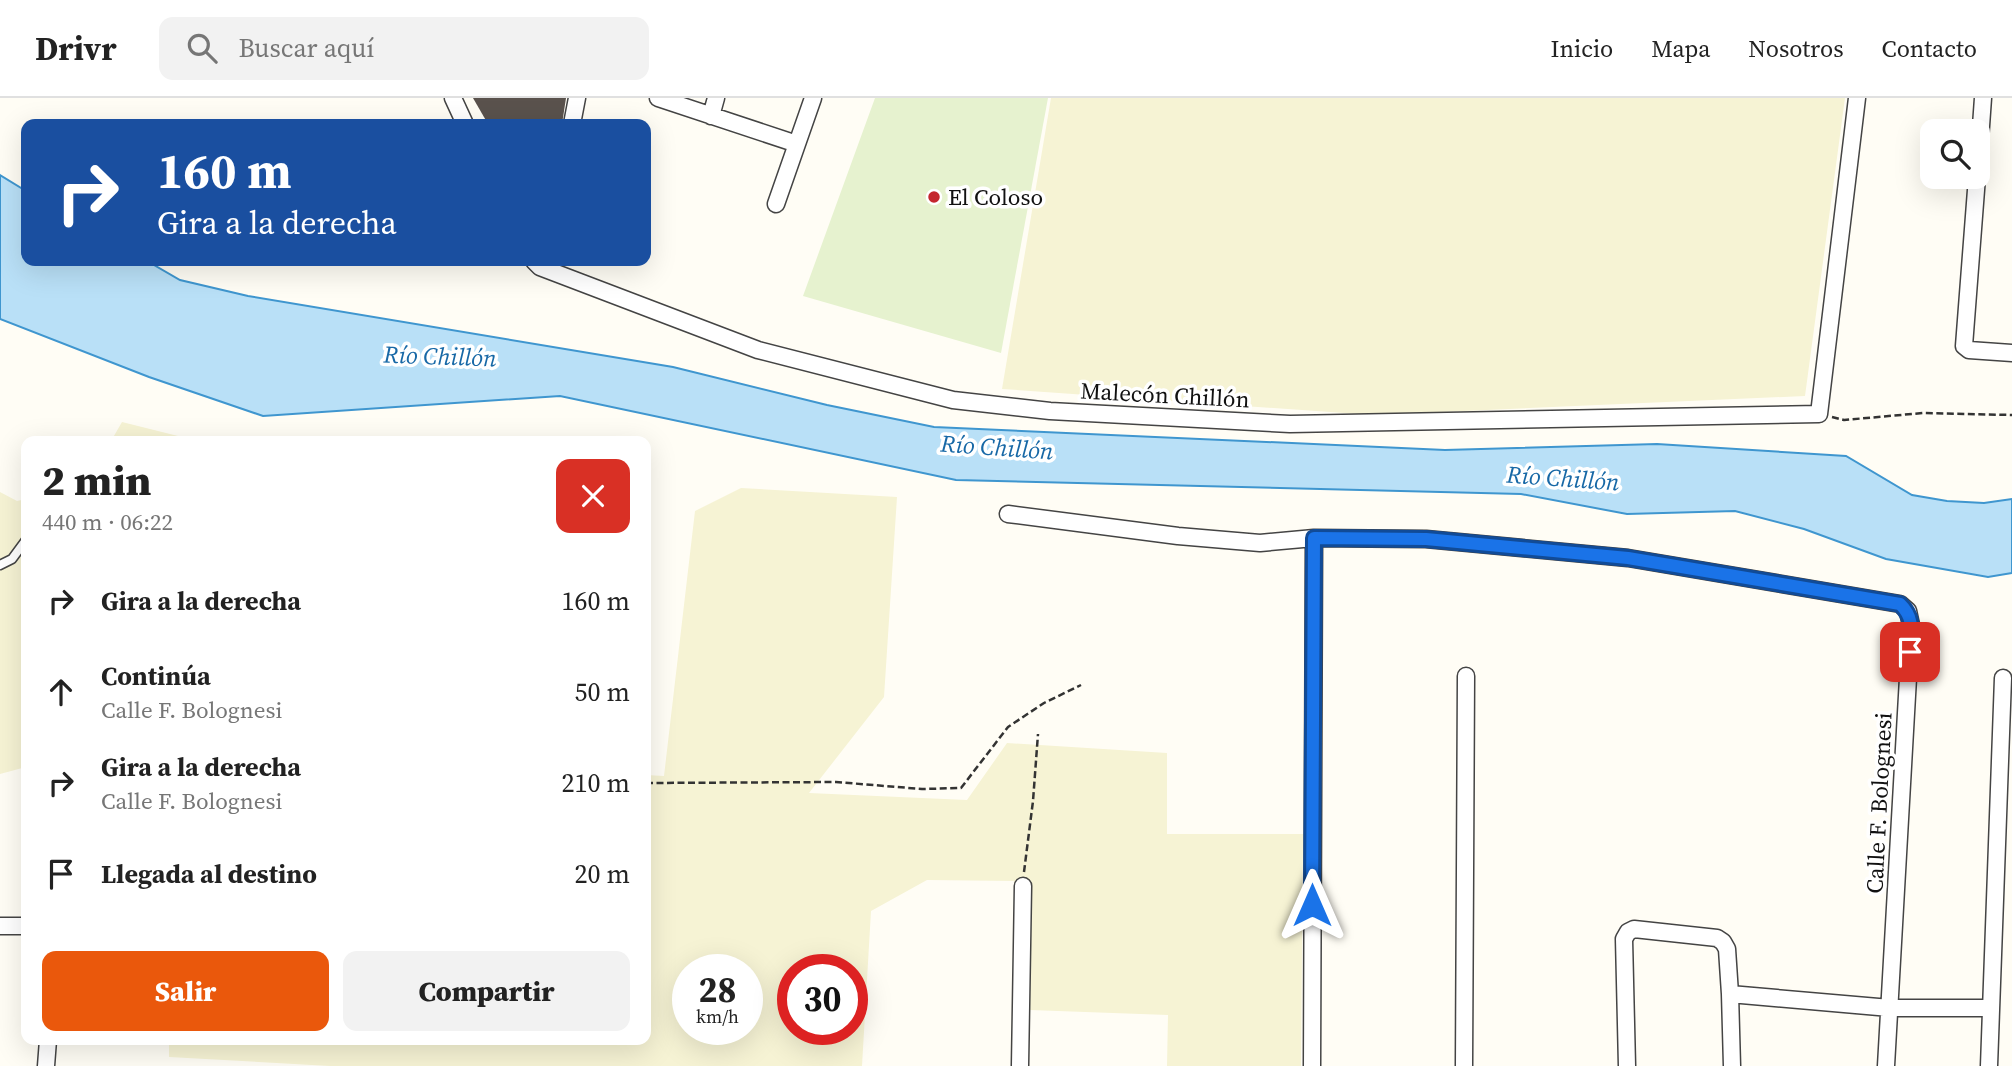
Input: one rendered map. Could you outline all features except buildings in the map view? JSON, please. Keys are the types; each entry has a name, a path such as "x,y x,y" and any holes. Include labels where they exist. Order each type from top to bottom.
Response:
{"street":[{"path":"453,98 463,119"},
{"path":"573,119 577,98"},
{"path":"658,98 797,144"},
{"path":"711,116 716,98"},
{"path":"776,204 813,98"},
{"path":"1818,414 1857,98"},
{"path":"1982,119 1983,98"},
{"path":"1976,189 1964,346 1969,350 2012,353"},
{"name":"Malecón Chillón","path":"539,266 758,350 953,400 995,405 1050,411 1290,424 1818,414"},
{"path":"1008,513 1178,536 1260,543 1314,538 1312,1066"},
{"name":"Calle F. Bolognesi","path":"1314,538 1426,539 1628,558 1900,604 1908,611 1911,625 1886,1066"},
{"path":"1464,1066 1466,676"},
{"path":"1989,1066 2003,678"},
{"path":"1020,1066 1023,886"},
{"path":"0,926 21,926"},
{"path":"1627,1066 1624,939 1628,932 1634,929 1717,938 1723,942 1727,949 1732,1066"},
{"path":"1730,994 1890,1008 1990,1008"},
{"path":"46,1066 48,1045"}],"lane":[{"path":"0,565 12,559 21,547"}],"path":[{"path":"1818,414 1844,420 1923,413 2012,415"},
{"path":"651,783 836,782 922,789 961,789 1008,727 1044,703 1081,685"},
{"path":"1023,886 1038,734"}],"shaded area":[{"path":"1051,98 1845,98 1805,396 1373,415 1002,389"},
{"path":"122,422 178,436 114,436"},
{"path":"741,488 897,497 884,697 809,793 967,800 1007,743 1167,753 1167,834 1303,834 1301,1066 1167,1066 1168,1015 1030,1010 1014,881 927,880 871,911 868,963 868,954 777,954 777,1045 863,1045 862,1066 330,1066 169,1057 169,1045 651,1045 651,775 664,776 695,511"},
{"path":"0,492 17,501 21,500 21,768 0,774"}],"green space":[{"name":"El Coloso","path":"875,98 1048,98 1001,353 803,296"}],"water":[{"name":"Río Chillón","path":"0,175 21,188 21,266 156,266 180,280 248,296 673,367 827,405 934,427 1445,450 1657,444 1846,456 1912,495 1984,503 2012,499 2012,573 1988,577 1886,559 1804,529 1735,511 1627,514 1521,494 956,480 560,396 263,416 149,377 0,319"}],"place":[{"name":"El Coloso","path":"934,197"}],"route":[{"path":"1312,905 1314,538 1426,539 1628,558 1900,604 1908,611 1911,625 1910,652"}]}
